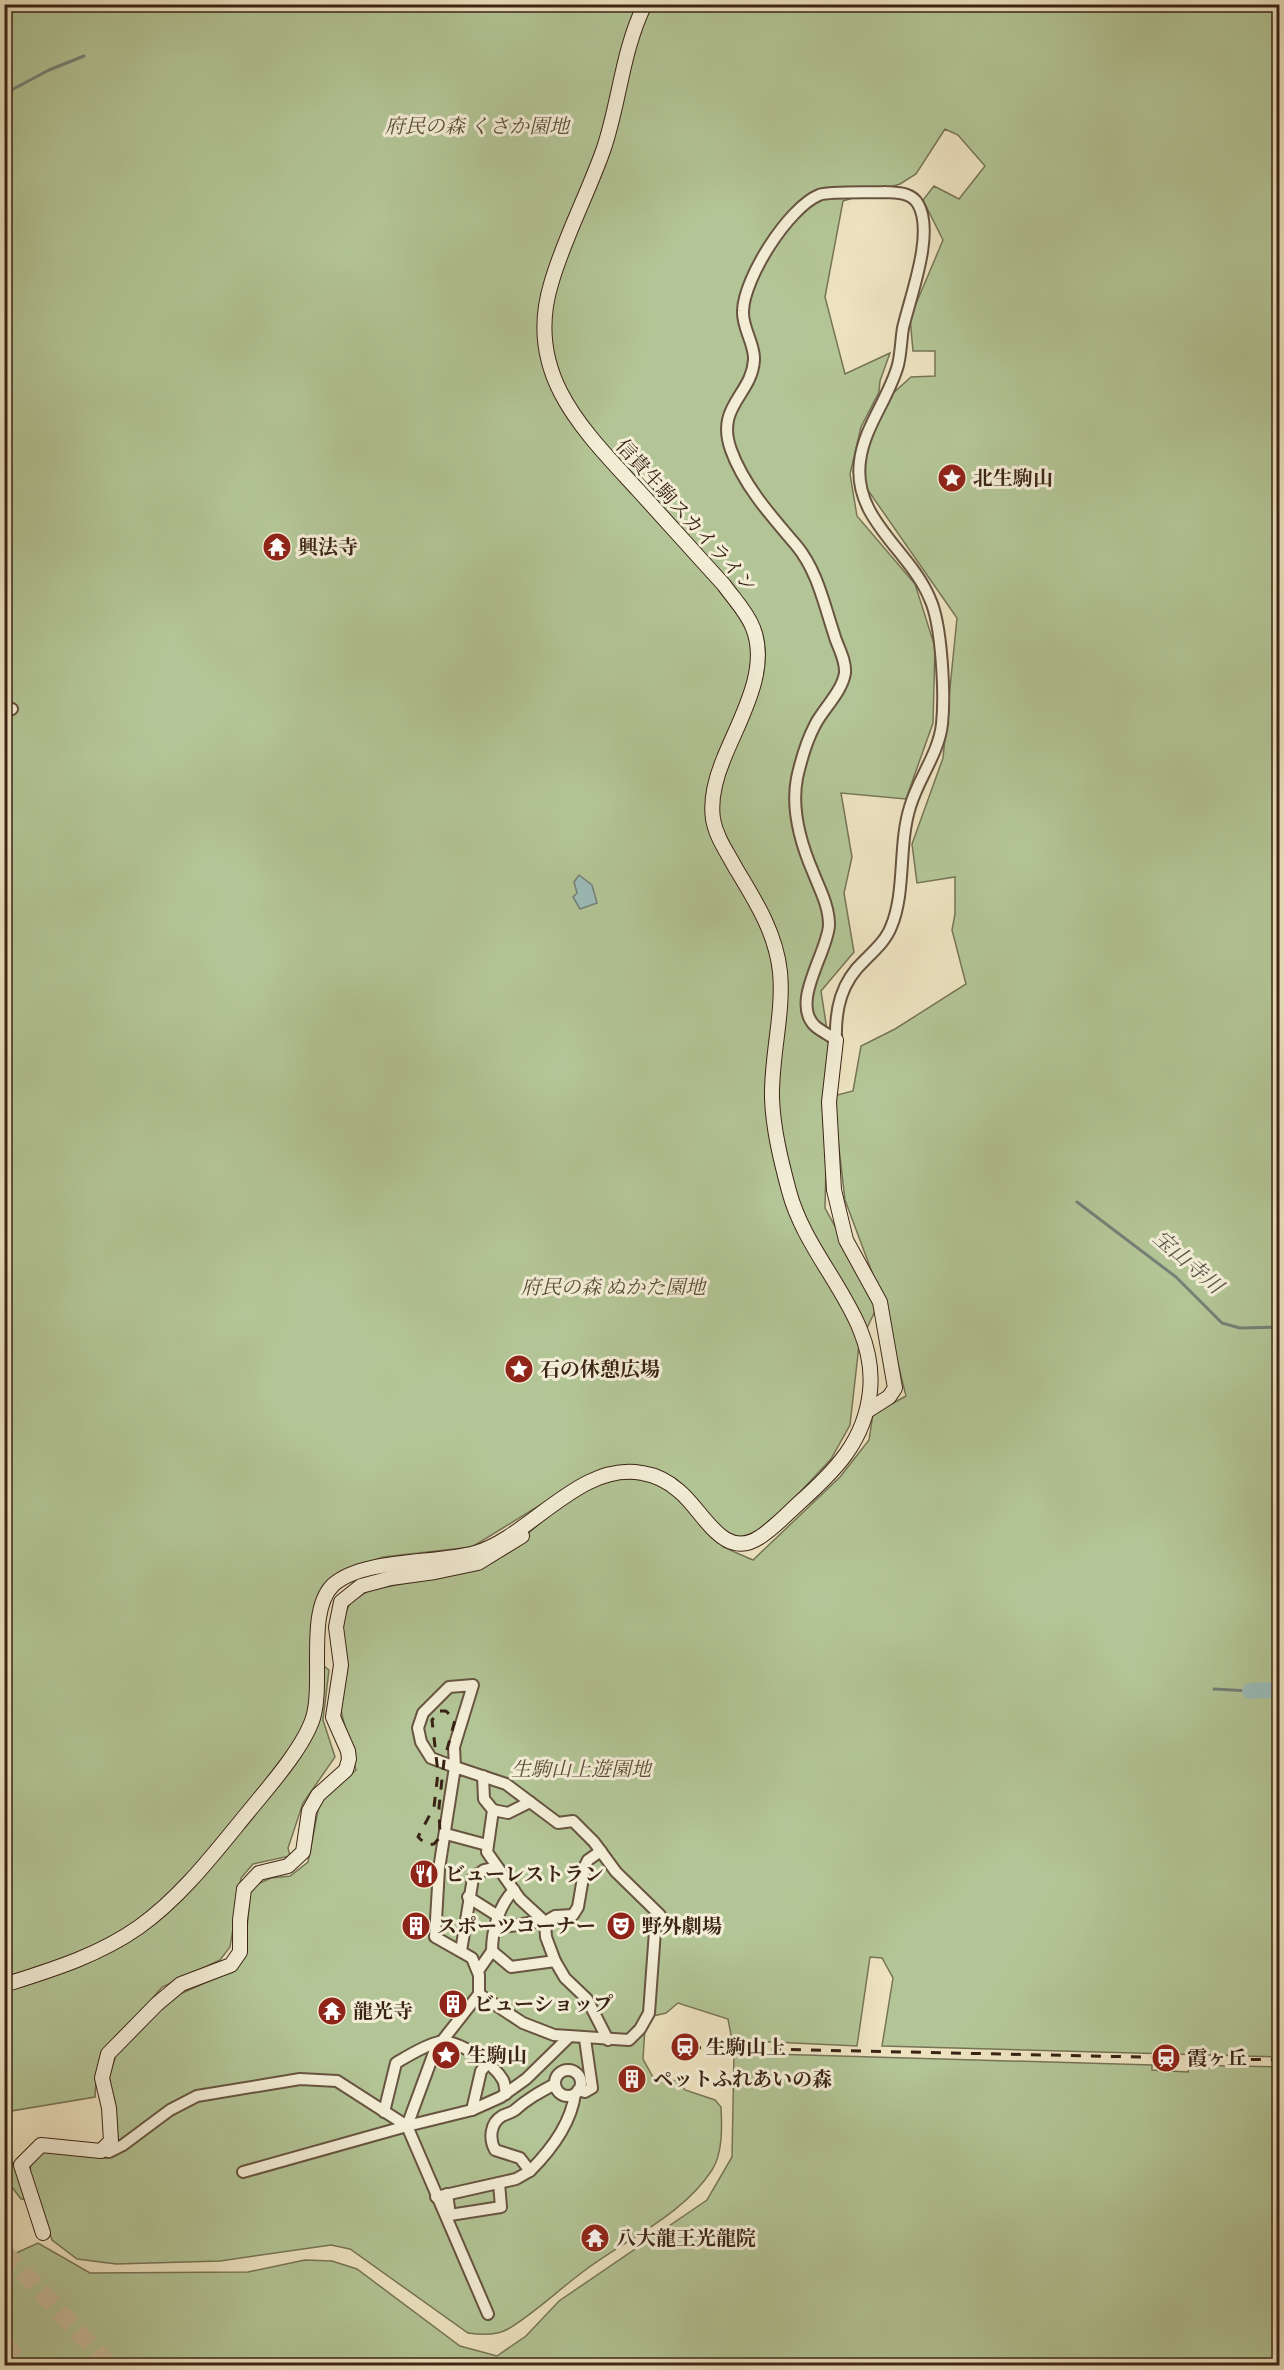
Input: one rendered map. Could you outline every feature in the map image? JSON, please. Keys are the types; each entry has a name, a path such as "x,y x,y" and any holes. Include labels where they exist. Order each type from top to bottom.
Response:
{"street":[{"name":"信貴生駒スカイライン","path":"4,1985 76,1961 142,1925 198,1873 255,1803 299,1743 313,1718 323,1598 336,1582 364,1571 480,1551 589,1482 617,1473 638,1472 676,1487 727,1541 741,1545 749,1544 773,1527 840,1464 854,1445 867,1411 871,1387 870,1357 861,1326 800,1225 775,1127 772,1097 780,974 774,943 764,915 721,842 713,819 713,794 717,774 753,682 758,662 754,630 745,612 724,585 580,427 559,392 548,358 545,328 551,284 604,147 625,53 645,4"},
{"path":"836,1040 813,1024 806,1002 829,927 827,906 800,838 795,789 811,733 845,674 843,660 816,580 797,546 755,495 730,448 725,432 731,408 750,374 754,359 744,324 743,310 750,280 768,250 796,213 820,195 885,192 907,194 918,204 923,221 920,263 903,328 898,366 865,442 860,459 859,484 862,497 874,519 914,572 932,601 942,687 942,726 909,808 903,836 896,916 890,930 844,988 835,1015 836,1040 829,1094 829,1138 834,1190 846,1240 880,1302 894,1388 889,1397 867,1411"},
{"path":"100,2151 111,2141 109,2108 102,2078 108,2054 157,2004 181,1984 231,1965 240,1952 240,1920 244,1889 258,1873 288,1866 303,1852 309,1811 318,1795 346,1770 349,1759 348,1750 333,1717 340,1665 336,1627 341,1602 361,1586 391,1578 478,1563 531,1530 544,1520 549,1509"},
{"path":"407,2126 426,2068 440,2042 479,1994 477,1971 472,1958 435,1937 439,1869 455,1767 454,1747 473,1685 449,1687 423,1713 418,1728 421,1742 430,1758 455,1767 506,1784 558,1822 573,1821 601,1851 616,1872 660,1915 655,1931 649,2013 640,2029 629,2040 569,2037 523,2023 479,1994"},
{"path":"483,1776 484,1799 493,1810 508,1813 530,1802"},
{"path":"493,1810 487,1852 514,1890 544,1922 546,1937 555,1961 565,1978 587,1999 609,2040"},
{"path":"446,1834 487,1845"},
{"path":"468,1897 510,1928 536,1921 544,1922 555,1916 573,1915 578,1907 585,1866 588,1860 601,1851"},
{"path":"461,1951 467,1925 465,1916 468,1897 473,1878 484,1870 496,1867"},
{"path":"477,1971 492,1951 505,1899 514,1890"},
{"path":"492,1951 512,1967 555,1961"},
{"path":"243,2172 472,2110 506,2094 526,2079 569,2037"},
{"path":"436,2197 516,2179 530,2170 561,2133 573,2107 577,2092 579,2077 568,2070 557,2076 555,2084 560,2094 568,2096 577,2092 585,2092 592,2088 585,2039"},
{"path":"384,2112 396,2063 440,2042 461,2045 487,2064 504,2081 506,2094"},
{"path":"472,2110 481,2071 487,2064"},
{"path":"42,2233 21,2165 40,2145 109,2152 123,2145 170,2110 197,2096 224,2089 318,2078 337,2081 407,2126 488,2314"},
{"path":"530,2170 519,2158 495,2150 491,2143 492,2127 500,2117 514,2111 524,2100 555,2084"},
{"path":"447,2194 450,2214 501,2207 499,2183"}],"green space":[{"path":"5,5 1279,5 1279,2057 882,2046 893,1978 882,1958 870,1957 857,2046 732,2040 728,2019 678,2003 666,2013 653,2016 645,2027 643,2059 654,2079 680,2081 685,2090 715,2100 721,2107 721,2139 716,2163 686,2201 584,2271 526,2317 499,2333 468,2333 350,2249 331,2245 220,2261 116,2264 77,2259 52,2240 30,2174 31,2160 43,2151 93,2157 117,2134 109,2076 118,2049 173,1997 232,1971 244,1959 251,1887 271,1878 290,1876 308,1862 320,1800 356,1770 339,1703 342,1621 351,1601 370,1590 464,1572 495,1561 569,1499 614,1478 649,1480 683,1498 723,1547 753,1560 840,1477 869,1440 873,1414 906,1396 882,1299 845,1200 833,1096 853,1091 861,1046 895,1029 966,984 952,930 955,914 955,877 917,883 912,844 943,758 957,618 865,486 866,448 890,396 911,377 935,376 935,351 913,351 910,318 943,240 923,200 934,186 959,199 985,166 958,135 945,129 916,174 900,184 843,201 825,297 845,374 890,353 880,381 879,392 861,427 850,474 857,516 915,584 935,647 933,723 906,799 841,793 852,857 844,893 854,952 821,991 829,1043 825,1208 865,1281 876,1309 859,1345 850,1425 831,1459 787,1506 747,1537 735,1538 722,1530 689,1491 676,1481 600,1472 587,1476 472,1547 383,1557 335,1575 322,1587 318,1596 311,1656 329,1670 323,1720 335,1757 303,1803 288,1848 290,1856 253,1864 241,1878 230,1947 220,1960 162,1987 108,2051 96,2082 95,2097 5,2112"},
{"path":"734,2053 1152,2065 1152,2070 1188,2072 1189,2065 1279,2067 1279,2365 5,2365 5,2258 38,2243 90,2273 248,2272 305,2260 332,2261 357,2269 460,2346 497,2356 526,2336 559,2301 707,2200 732,2157"},
{"path":"4,2142 28,2200 21,2199 5,2178"}],"water":[{"path":"579,875 592,885 597,903 580,909 573,897 577,893 574,882"}],"waterway":[{"path":"4,94 49,70 84,56"},
{"name":"宝山寺川","path":"1077,1202 1176,1277 1222,1323 1240,1328 1280,1327"},
{"name":"宝山寺川","path":"1214,1689 1250,1691"},
{"name":"宝山寺川","path":"1273,1690 1280,1691"},
{"name":"宝山寺川","path":"1250,1691 1273,1690"}],"tunnel":[{"path":"4,2252 110,2366"},
{"path":"4,2344 24,2366"}],"railway":[{"path":"440,1711 446,1711 455,1720 444,1761 439,1807 440,1837 434,1844 427,1845 418,1837 434,1807 438,1773 432,1720 440,1711"},
{"path":"671,2047 1280,2060"}],"place":[{"name":"北生駒山","path":"952,478"},
{"name":"興法寺","path":"277,547"},
{"name":"石の休憩広場","path":"519,1369"},
{"name":"ビューレストラン","path":"424,1874"},
{"name":"スポーツコーナー","path":"416,1926"},
{"name":"野外劇場","path":"621,1926"},
{"name":"ビューショップ","path":"453,2004"},
{"name":"龍光寺","path":"332,2011"},
{"name":"生駒山上","path":"685,2047"},
{"name":"生駒山","path":"446,2055"},
{"name":"霞ヶ丘","path":"1166,2058"},
{"name":"ペットふれあいの森","path":"632,2079"},
{"name":"八大龍王光龍院","path":"595,2238"}],"park label":[{"name":"府民の森 くさか園地","path":"477,126"},
{"name":"府民の森 ぬかた園地","path":"613,1287"},
{"name":"生駒山上遊園地","path":"581,1769"}]}
